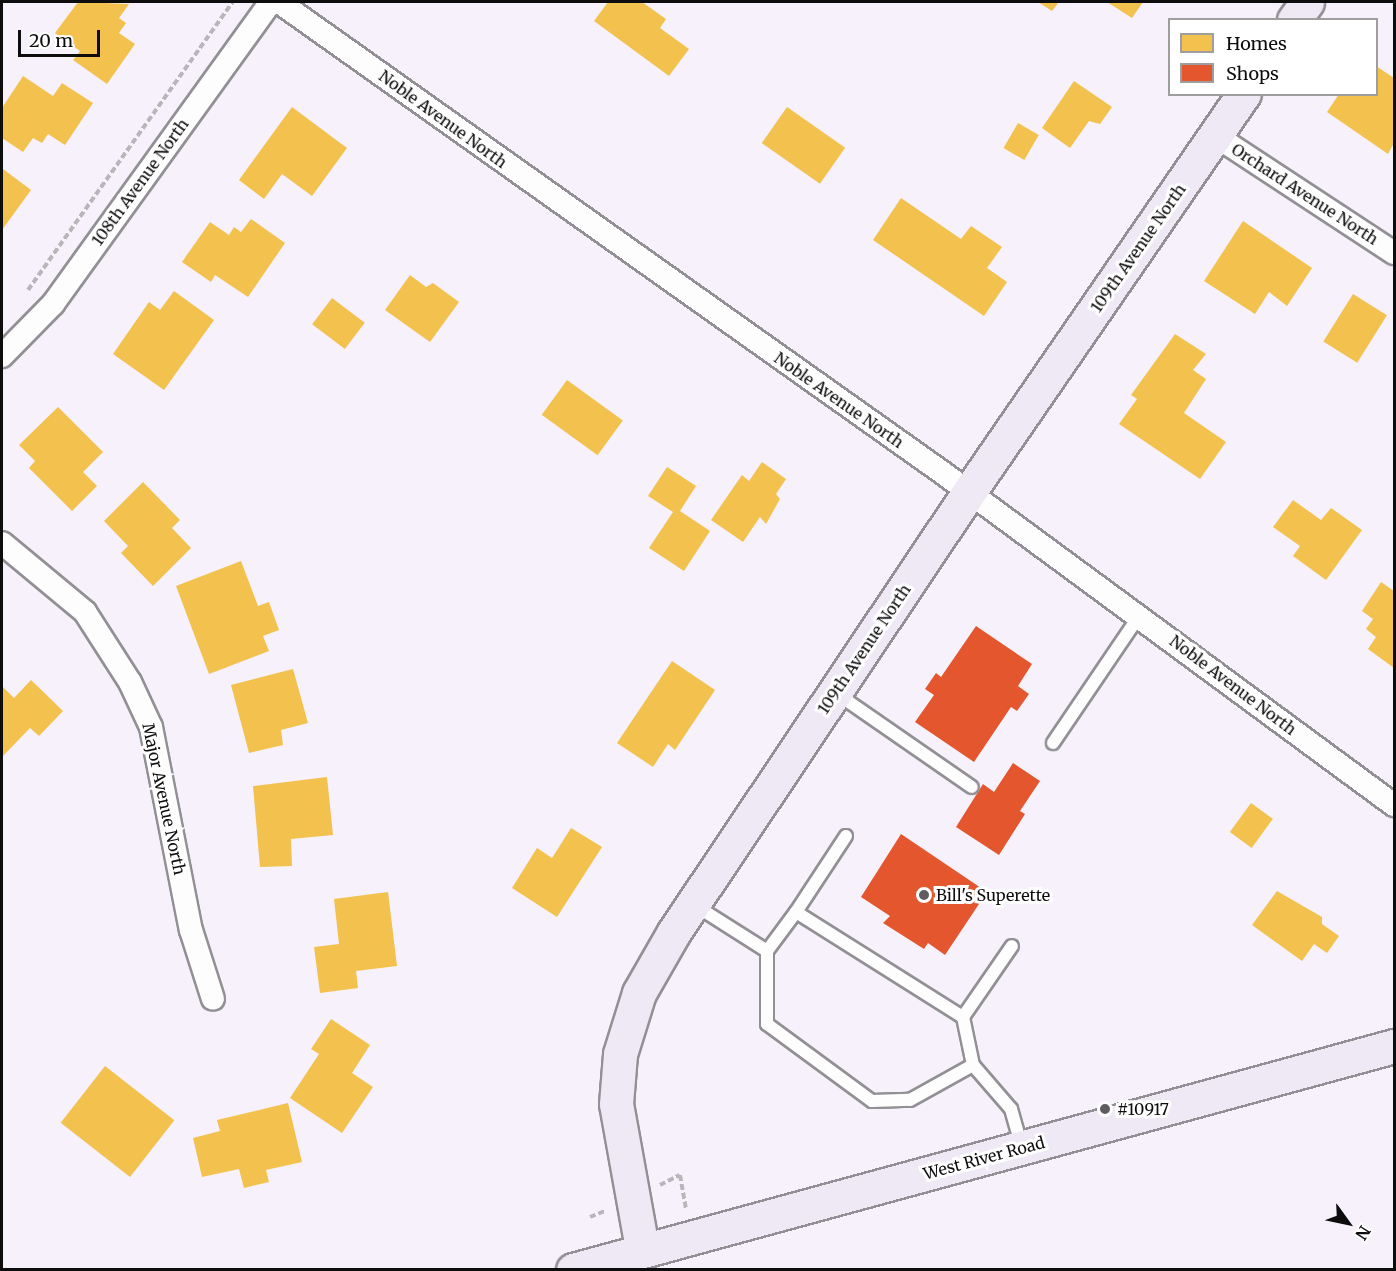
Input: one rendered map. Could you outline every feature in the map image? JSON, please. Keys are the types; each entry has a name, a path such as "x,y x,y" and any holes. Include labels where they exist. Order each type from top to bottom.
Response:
{"street":[{"name":"108th Avenue North","path":"2,356 53,304 270,2"},
{"name":"Noble Avenue North","path":"279,2 969,492 1395,805"},
{"path":"1295,18 1307,2"},
{"name":"109th Avenue North","path":"642,1248 616,1104 620,1054 639,993 693,903 969,492 1243,96"},
{"name":"Orchard Avenue North","path":"1216,136 1395,253"},
{"name":"Major Avenue North","path":"2,543 85,612 130,682 151,727 191,930 213,999"},
{"name":"West River Road","path":"573,1269 642,1248 1022,1149 1395,1046"}],"lane":[{"path":"1053,743 1139,616"},
{"path":"835,692 972,787"},
{"path":"846,836 796,912 767,951 767,1024 872,1101 910,1100 973,1065"},
{"path":"693,903 767,951"},
{"path":"796,912 963,1017 973,1065 1011,1109 1022,1149"},
{"path":"963,1017 1012,946"}],"path":[{"path":"26,292 233,2"}],"building: Homes":[{"path":"78,2 129,4 119,18 126,23 119,33 135,44 107,84 73,60 80,51 55,33"},
{"path":"608,2 642,2 666,19 660,28 689,49 669,76 594,21"},
{"path":"1038,2 1059,2 1052,11"},
{"path":"1107,2 1143,2 1132,18"},
{"path":"1378,67 1394,78 1394,143 1388,154 1327,112 1338,96 1378,96"},
{"path":"23,76 53,96 62,83 93,103 65,145 48,134 42,143 33,138 23,152 2,138 2,108"},
{"path":"1074,81 1112,107 1100,124 1089,121 1070,148 1042,128"},
{"path":"292,107 347,148 312,196 282,174 264,199 239,180"},
{"path":"787,107 845,148 820,184 762,143"},
{"path":"1018,123 1039,135 1024,160 1004,148"},
{"path":"3,169 31,190 2,230 2,172"},
{"path":"901,198 961,239 971,226 1002,247 987,268 1007,282 984,316 873,240"},
{"path":"251,219 285,243 248,297 215,275 211,282 182,262 210,222 229,235 234,227 241,232"},
{"path":"1243,221 1312,268 1287,306 1269,292 1255,314 1204,281"},
{"path":"410,275 426,287 433,283 459,302 430,342 385,310"},
{"path":"174,291 214,320 164,390 113,354 149,302 160,310"},
{"path":"1353,294 1387,315 1357,363 1323,341"},
{"path":"332,298 365,323 345,349 312,324"},
{"path":"1175,334 1206,354 1193,370 1206,379 1184,413 1226,442 1200,479 1119,424 1137,399 1131,395"},
{"path":"567,380 623,421 598,455 542,415"},
{"path":"58,407 103,452 83,472 97,486 72,511 29,468 35,461 19,445"},
{"path":"762,462 786,479 776,494 780,499 766,524 760,517 743,542 711,520 742,475 749,481"},
{"path":"667,467 696,486 680,511 710,531 684,571 649,548 673,512 648,496"},
{"path":"143,482 180,520 172,528 191,548 153,586 121,553 128,546 104,521"},
{"path":"1293,500 1321,520 1331,508 1362,530 1326,580 1293,556 1300,546 1273,527"},
{"path":"241,561 258,606 269,602 279,630 263,636 269,651 209,674 176,586"},
{"path":"1381,582 1394,591 1394,668 1368,649 1376,637 1366,629 1373,619 1362,611"},
{"path":"672,661 715,690 675,750 668,744 653,767 617,743"},
{"path":"293,669 308,723 281,730 283,745 249,753 231,685"},
{"path":"31,680 63,711 39,736 30,728 2,757 2,686 14,698"},
{"path":"327,777 333,835 291,839 292,866 260,867 253,786"},
{"path":"1251,803 1273,819 1252,848 1230,832"},
{"path":"571,828 602,847 557,917 512,888 537,848 552,858"},
{"path":"1277,891 1322,917 1322,924 1339,936 1327,953 1314,944 1302,961 1252,925"},
{"path":"388,892 397,966 356,971 358,988 320,993 314,947 339,944 334,899"},
{"path":"331,1019 370,1045 352,1073 373,1087 342,1133 290,1098 319,1054 311,1049"},
{"path":"105,1066 174,1120 130,1177 61,1123"},
{"path":"288,1103 302,1162 266,1170 269,1182 244,1188 239,1169 202,1177 193,1138 220,1131 217,1120"}],"building: Shops":[{"path":"976,626 1032,664 1018,686 1029,694 1017,711 1011,707 974,762 915,722 934,695 925,689 936,673 941,677"},
{"path":"1013,763 1040,781 1020,811 1025,814 999,855 956,827 983,784 994,792"},
{"name":"Bill's Superette","path":"901,834 987,892 945,955 928,943 924,949 883,923 890,916 861,897"}],"place":[{"name":"Bill's Superette","path":"924,895"},
{"name":"#10917","path":"1105,1109"}]}
